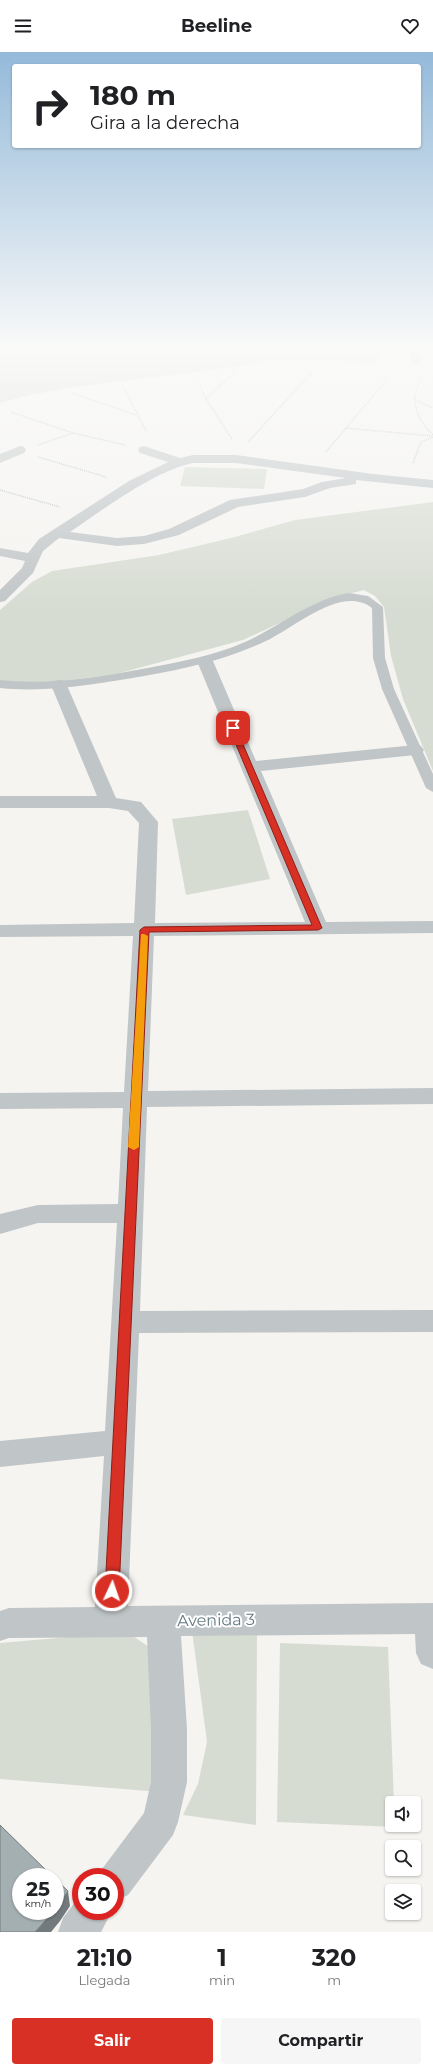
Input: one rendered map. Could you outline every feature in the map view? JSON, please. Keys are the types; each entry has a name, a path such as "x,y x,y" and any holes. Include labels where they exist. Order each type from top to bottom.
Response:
{"street":[{"path":"236,459 247,444"},
{"path":"0,459 20,450"},
{"path":"144,450 179,462"},
{"path":"0,598 28,570 32,558 44,542 134,484 179,462 193,459 236,459 373,478 406,480 433,484"},
{"path":"57,534 117,542 144,540 174,532 215,511 235,503 305,493 328,484 373,478"},
{"path":"0,552 32,558"},
{"path":"205,661 318,928"},
{"path":"59,685 109,802"},
{"path":"250,767 415,750"},
{"path":"0,802 109,802 134,806 149,822 111,1621"},
{"path":"0,931 433,927"},
{"path":"0,1101 433,1096"},
{"path":"0,1224 38,1214 130,1213"},
{"path":"125,1322 433,1321"},
{"path":"0,1454 119,1442"},
{"path":"431,1618 433,1653"},
{"name":"Avenida 3","path":"0,1626 9,1623 111,1621 431,1618"},
{"path":"124,1870 160,1822 169,1782 169,1730 163,1621"},
{"path":"77,1932 86,1920"}],"lane":[{"path":"0,684 20,687 59,685 104,680 205,661 262,639 339,598 356,596 369,600 377,607 379,658 388,689 433,788"}],"path":[{"path":"20,450 68,435"},
{"path":"80,435 144,450 155,446 148,435"},
{"path":"229,435 234,442 247,444 255,435"},
{"path":"312,470 340,435"},
{"path":"411,435 433,436"},
{"path":"406,480 421,442 433,436"},
{"path":"20,450 78,470 134,484"},
{"path":"0,490 88,514"}],"shaded area":[{"path":"185,467 267,469 264,489 180,486"},
{"path":"433,502 433,771 403,699 391,656 384,607 375,596 364,590 336,597 243,640 116,674 55,682 0,682 0,610 32,582 52,571 159,555 235,537 295,520"},
{"path":"248,810 270,879 186,895 172,819"},
{"path":"192,1631 257,1631 256,1825 183,1815 198,1784 207,1742"},
{"path":"127,1632 149,1647 160,1792 0,1779 0,1643"},
{"path":"280,1643 388,1647 394,1796 385,1796 385,1827 277,1822"}],"building":[{"path":"0,1825 44,1868 12,1868 12,1920 46,1920 35,1932 0,1932"},
{"path":"64,1887 68,1891 64,1897"}],"slow traffic":[{"path":"134,1147 144,936"}],"route":[{"path":"112,1591 144,930 318,928 233,728"}]}
